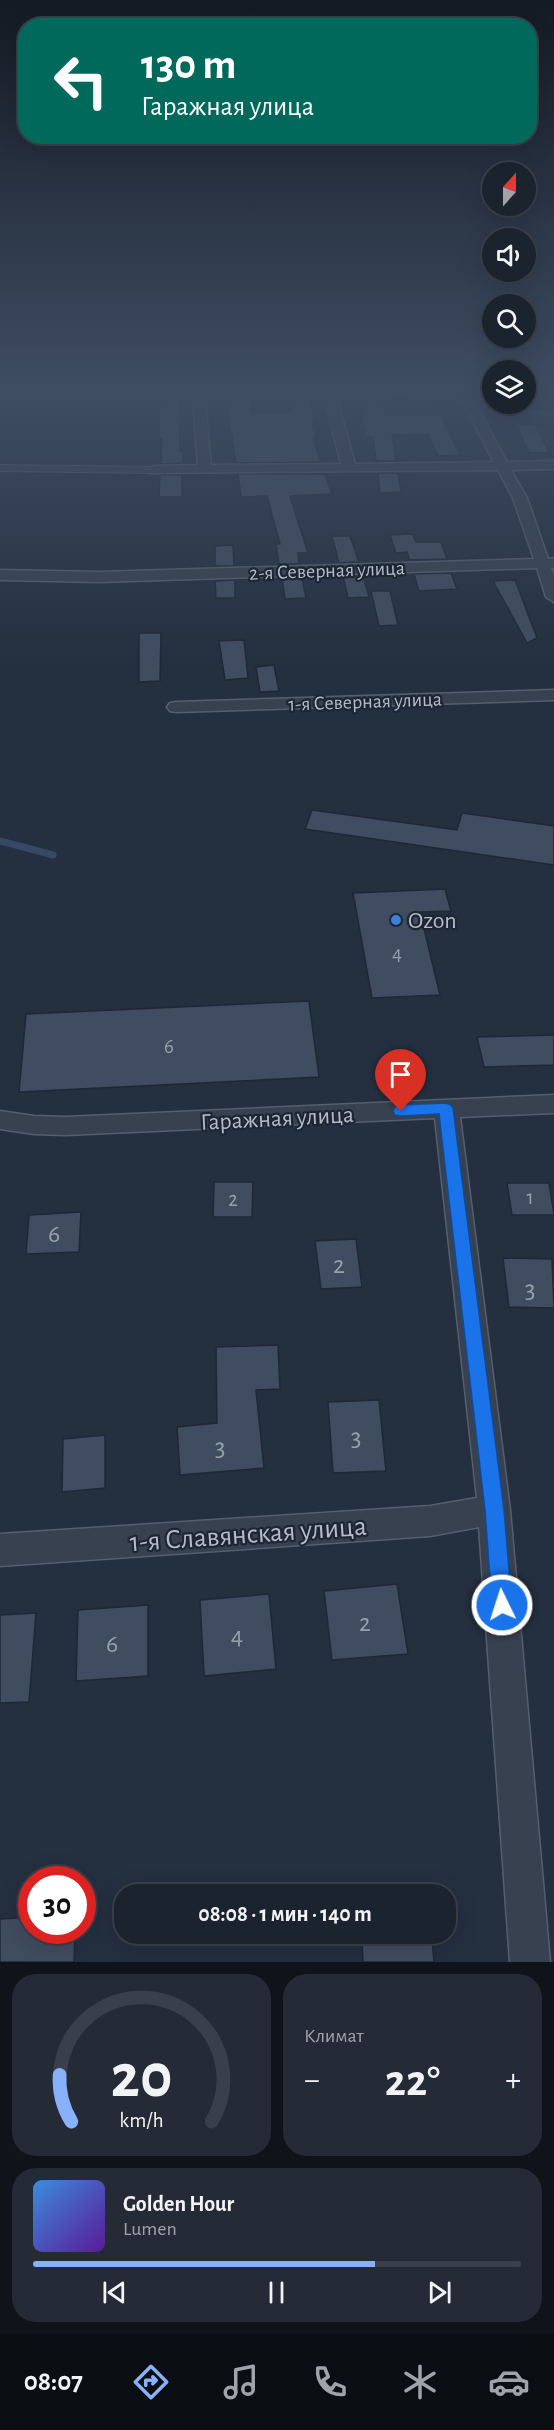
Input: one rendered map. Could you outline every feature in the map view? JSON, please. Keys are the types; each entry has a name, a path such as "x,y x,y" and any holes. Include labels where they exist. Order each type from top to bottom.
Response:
{"street":[{"path":"511,480 548,563 554,597"},
{"name":"2-я Северная улица","path":"0,575 100,577 548,563"},
{"name":"1-я Северная улица","path":"176,707 554,695"},
{"name":"Гаражная улица","path":"0,1120 34,1125 66,1126 554,1104"},
{"path":"446,1108 494,1510 530,1962"},
{"name":"1-я Славянская улица","path":"0,1550 430,1521 494,1510"}],"building":[{"path":"160,480 182,480 182,497 159,497"},
{"path":"239,480 327,480 332,494 290,496 308,553 298,553 299,564 279,564 276,544 280,544 267,496 241,497"},
{"path":"379,480 399,480 401,492 380,493"},
{"path":"413,534 416,542 441,542 447,559 410,560 407,552 396,553 390,535"},
{"path":"332,536 350,536 359,562 339,563"},
{"path":"233,545 234,566 215,566 215,546"},
{"path":"451,573 457,589 419,591 414,574"},
{"path":"343,576 363,576 369,597 348,598"},
{"path":"282,578 302,578 306,598 285,599"},
{"path":"235,580 235,598 216,598 215,581"},
{"path":"515,580 537,638 527,643 493,581"},
{"path":"371,591 390,591 398,625 379,626"},
{"path":"139,633 161,633 160,681 139,682"},
{"path":"244,640 248,678 225,680 219,641"},
{"path":"274,665 279,691 260,692 256,667"},
{"path":"312,810 457,830 462,813 554,826 554,865 305,829"},
{"path":"445,889 451,911 420,912 440,995 372,998 353,893"},
{"path":"309,1001 319,1077 19,1092 26,1014"},
{"path":"554,1035 554,1065 484,1067 477,1037"},
{"path":"214,1182 253,1182 252,1217 213,1217"},
{"path":"507,1183 549,1183 554,1215 512,1215"},
{"path":"81,1212 79,1252 26,1254 29,1215"},
{"path":"356,1239 362,1287 321,1289 315,1241"},
{"path":"503,1258 552,1259 554,1308 509,1307"},
{"path":"278,1345 280,1389 256,1390 264,1468 180,1475 177,1427 217,1423 216,1347"},
{"path":"379,1400 386,1471 333,1473 328,1402"},
{"path":"105,1435 105,1488 62,1492 63,1439"},
{"path":"397,1584 408,1654 332,1660 324,1591"},
{"path":"269,1594 276,1669 204,1676 200,1600"},
{"path":"148,1605 148,1676 76,1681 78,1610"},
{"path":"36,1613 29,1702 0,1703 0,1615"},
{"path":"18,1918 18,1944 75,1944 74,1962 0,1962 0,1919"},
{"path":"362,1944 432,1944 434,1962 363,1962"}],"waterway":[{"path":"0,841 53,855"}],"place":[{"name":"Ozon","path":"396,920"}],"route":[{"path":"401,1111 446,1108 494,1510 502,1605"}]}
